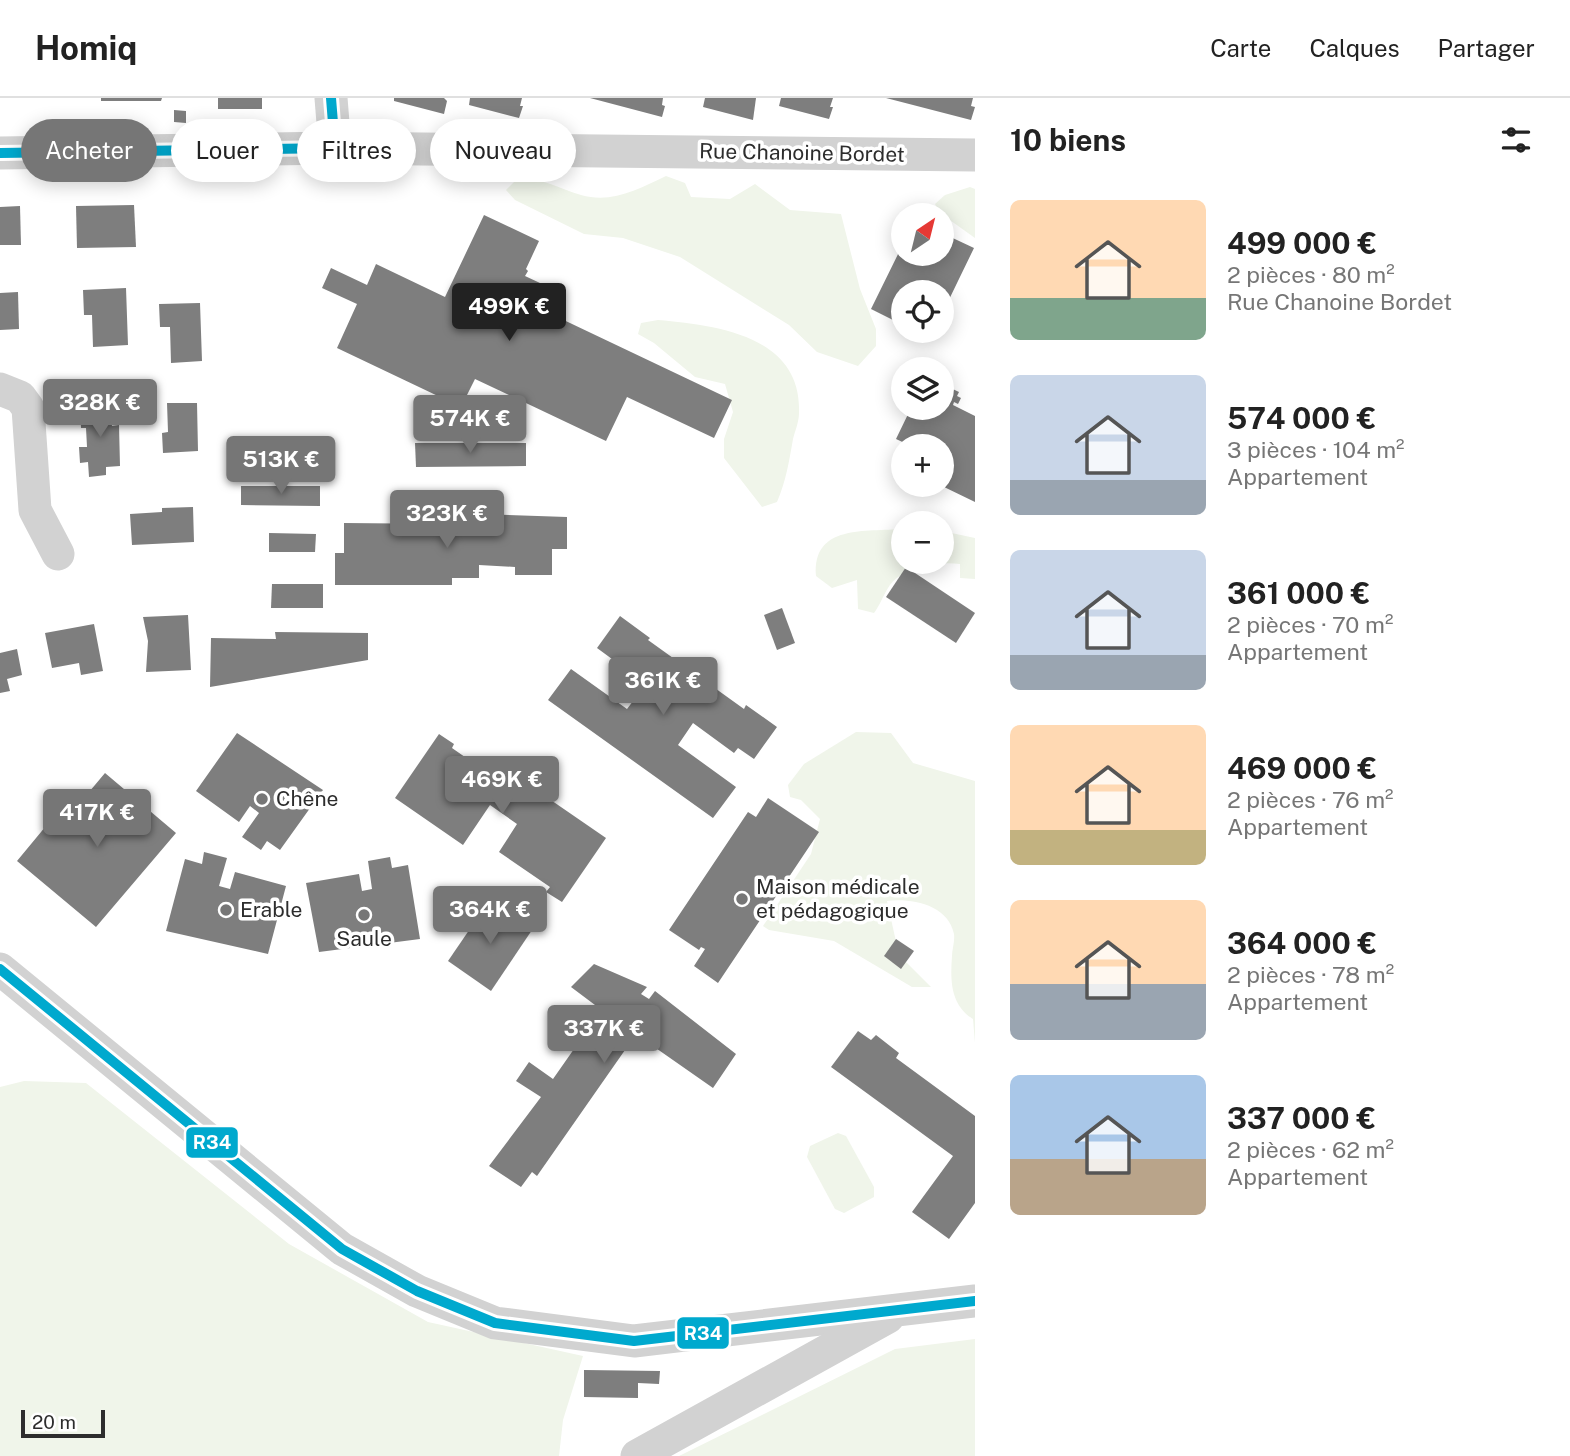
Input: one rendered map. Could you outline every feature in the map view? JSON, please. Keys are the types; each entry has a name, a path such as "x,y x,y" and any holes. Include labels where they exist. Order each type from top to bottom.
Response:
{"street":[{"path":"331,98 333,119"},
{"name":"Rue Chanoine Bordet","path":"0,153 297,149"},
{"name":"Rue Chanoine Bordet","path":"416,149 975,155"},
{"path":"0,389 20,397 28,408 35,509 58,554"},
{"path":"0,969 342,1249 379,1272 495,1323 634,1341 975,1301"},
{"path":"637,1456 902,1309"}],"shaded area":[{"path":"666,176 685,183 691,197 730,199 755,184 790,210 841,214 860,289 876,329 876,346 858,366 817,352 789,325 680,257 623,238 584,234 515,200 506,190 514,182 545,182 581,195 603,198 625,194"},
{"path":"970,187 975,189 975,238 954,223 954,203 936,203 945,195"},
{"path":"658,320 729,331 771,351 787,367 796,387 799,416 777,502 762,507 724,458 724,439 733,412 725,384 695,377 654,343 638,334 641,323"},
{"path":"891,530 891,574 904,574 888,588 874,613 858,609 857,580 832,588 816,576 817,559 823,547 832,539 858,531"},
{"path":"954,534 975,538 975,579 960,578 960,564 954,564"},
{"path":"856,732 891,733 913,763 975,781 975,1043 973,1019 960,1007 954,992 951,975 954,934 945,916 937,910 918,902 887,901 899,955 931,987 912,987 834,941 769,930 763,926 811,854 820,819 801,800 790,797 788,785 804,764"},
{"path":"24,1081 86,1083 289,1244 428,1322 583,1356 563,1420 559,1456 0,1456 0,1087"},
{"path":"838,1133 846,1136 874,1187 874,1197 844,1213 835,1209 807,1157 810,1146"},
{"path":"975,1339 975,1456 679,1456 895,1349"}],"building":[{"path":"101,98 162,98 161,101 101,101"},
{"path":"218,98 262,98 262,109 218,109"},
{"path":"394,98 444,98 447,101 444,114 394,101"},
{"path":"470,98 522,98 520,106 523,106 519,118 469,105"},
{"path":"590,98 663,98 662,105 665,106 662,117"},
{"path":"705,98 756,98 753,120 703,107"},
{"path":"781,98 833,98 830,107 833,107 829,119 779,106"},
{"path":"886,98 973,98 971,106 975,107 971,120"},
{"path":"174,110 186,111 186,119 174,119"},
{"path":"134,205 136,247 77,248 76,206"},
{"path":"20,206 21,245 0,245 0,207"},
{"path":"484,215 539,241 525,276 540,283 530,304 732,400 714,438 627,397 606,441 475,379 461,407 337,348 357,304 322,288 331,268 367,285 376,264 445,297"},
{"path":"954,239 974,248 954,289 954,280 891,280 891,319 871,309 892,266 954,266"},
{"path":"126,288 128,345 93,347 92,315 84,315 83,290"},
{"path":"18,292 19,329 0,330 0,293"},
{"path":"200,303 202,361 171,363 170,327 160,327 159,304"},
{"path":"954,390 959,392 957,396 961,398 958,404 954,402"},
{"path":"167,403 197,403 198,451 163,453 162,433 168,432"},
{"path":"110,404 112,426 119,425 120,466 106,467 106,475 89,477 88,462 80,463 79,447 87,447 86,428 81,428 80,405"},
{"path":"954,406 975,416 975,502 954,492 954,434 898,434 905,420 954,420"},
{"path":"415,443 526,443 526,466 416,467"},
{"path":"241,486 320,486 320,506 241,505"},
{"path":"193,507 194,542 132,545 130,514 162,512 162,508"},
{"path":"476,514 567,517 567,549 552,549 552,575 515,575 515,567 479,565 479,578 452,578 452,585 335,585 335,553 344,553 344,523 452,524 452,529 476,529"},
{"path":"269,533 316,534 315,552 269,552"},
{"path":"901,574 916,574 975,613 956,643 886,597"},
{"path":"272,584 323,584 323,608 271,608"},
{"path":"782,608 795,643 777,650 764,615"},
{"path":"188,615 191,670 146,672 148,641 143,617"},
{"path":"620,616 650,638 648,640 744,709 746,705 777,727 754,759 738,748 734,753 693,723 678,745 736,787 713,818 548,700 571,669 627,709 643,688 609,664 612,659 597,648"},
{"path":"94,624 103,671 81,675 79,663 52,668 45,633"},
{"path":"275,632 368,633 368,660 210,687 211,638 276,639"},
{"path":"17,649 22,675 7,679 10,691 0,693 0,653"},
{"name":"Chêne","path":"237,733 323,790 280,850 267,841 261,850 242,837 259,813 250,806 239,822 196,791"},
{"path":"439,734 454,744 452,748 505,785 513,774 606,838 562,902 546,892 550,887 499,852 517,824 490,805 463,845 395,798"},
{"path":"105,773 176,833 96,927 17,861 65,803 74,810"},
{"name":"Maison médicale et pédagogique","path":"768,798 819,832 718,983 694,966 705,949 701,947 699,950 669,930 748,812 756,817"},
{"name":"Erable","path":"204,852 227,858 219,886 230,889 235,872 286,886 268,954 166,931 185,859 202,864"},
{"name":"Saule","path":"390,857 392,868 408,865 420,939 319,952 306,883 359,874 362,891 372,889 368,861"},
{"path":"489,901 532,930 491,991 448,961"},
{"path":"896,939 914,951 901,969 884,956"},
{"path":"594,964 647,987 641,994 649,999 655,991 736,1054 713,1088 630,1030 619,1046 625,1050 537,1176 532,1172 521,1187 489,1166 541,1097 516,1081 529,1062 553,1079 581,1039 578,1038 599,1008 571,987"},
{"path":"858,1031 871,1040 876,1035 899,1053 896,1058 975,1116 975,1203 949,1239 912,1212 953,1156 831,1067"},
{"path":"584,1370 660,1371 659,1384 638,1383 638,1398 584,1397"}],"transit line":[{"name":"R34","path":"0,153 335,148 331,98"},
{"name":"R34","path":"0,969 342,1249 417,1291 495,1323 634,1341 975,1301"}],"place":[{"name":"Chêne","path":"262,799"},
{"name":"Maison médicale et pédagogique","path":"742,899"},
{"name":"Erable","path":"226,910"},
{"name":"Saule","path":"364,915"}]}
